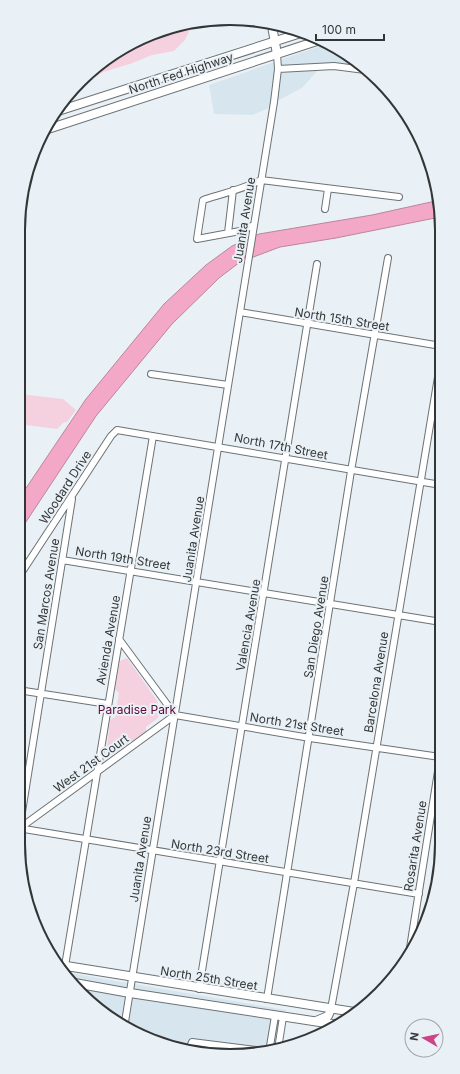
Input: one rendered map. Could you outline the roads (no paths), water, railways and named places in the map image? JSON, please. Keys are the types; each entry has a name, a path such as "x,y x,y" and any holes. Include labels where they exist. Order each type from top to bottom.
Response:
{"main road":[{"path":"273,30 277,54"},
{"name":"North Fed Highway","path":"64,110 294,35"},
{"name":"North Fed Highway","path":"52,128 312,43"},
{"name":"North 25th Street","path":"65,967 199,989 348,1011"},
{"path":"81,984 329,1024"},
{"path":"313,1021 328,1016 331,1009"}],"street":[{"name":"Juanita Avenue","path":"125,1021 248,265 278,69 277,54"},
{"path":"278,69 334,66 357,69"},
{"path":"254,225 240,231 197,240 203,200 249,186 261,180 399,197"},
{"path":"325,209 328,189"},
{"path":"228,233 233,190"},
{"name":"San Diego Avenue","path":"268,999 289,873 351,470 388,258"},
{"name":"Valencia Avenue","path":"199,989 309,324 317,264"},
{"name":"North 15th Street","path":"240,312 435,345"},
{"path":"151,374 228,385"},
{"name":"Barcelona Avenue","path":"331,1009 354,883 419,481 435,392"},
{"name":"North 17th Street","path":"118,430 435,484"},
{"name":"Woodard Drive","path":"25,567 111,436 118,430"},
{"name":"Avienda Avenue","path":"63,962 86,840 130,570 154,436"},
{"name":"San Marcos Avenue","path":"25,793 72,496"},
{"name":"North 19th Street","path":"62,560 435,621"},
{"path":"119,639 175,715"},
{"path":"25,691 108,704"},
{"name":"North 21st Street","path":"175,715 310,738 435,755"},
{"name":"West 21st Court","path":"25,824 175,715"},
{"name":"Rosarita Avenue","path":"411,940 435,789"},
{"name":"North 23rd Street","path":"25,829 419,894"},
{"path":"278,1043 279,1016"},
{"path":"272,1045 279,1016"},
{"path":"191,1045 192,1042 245,1049"}],"park label":[{"name":"Paradise Park","path":"137,709"}]}
